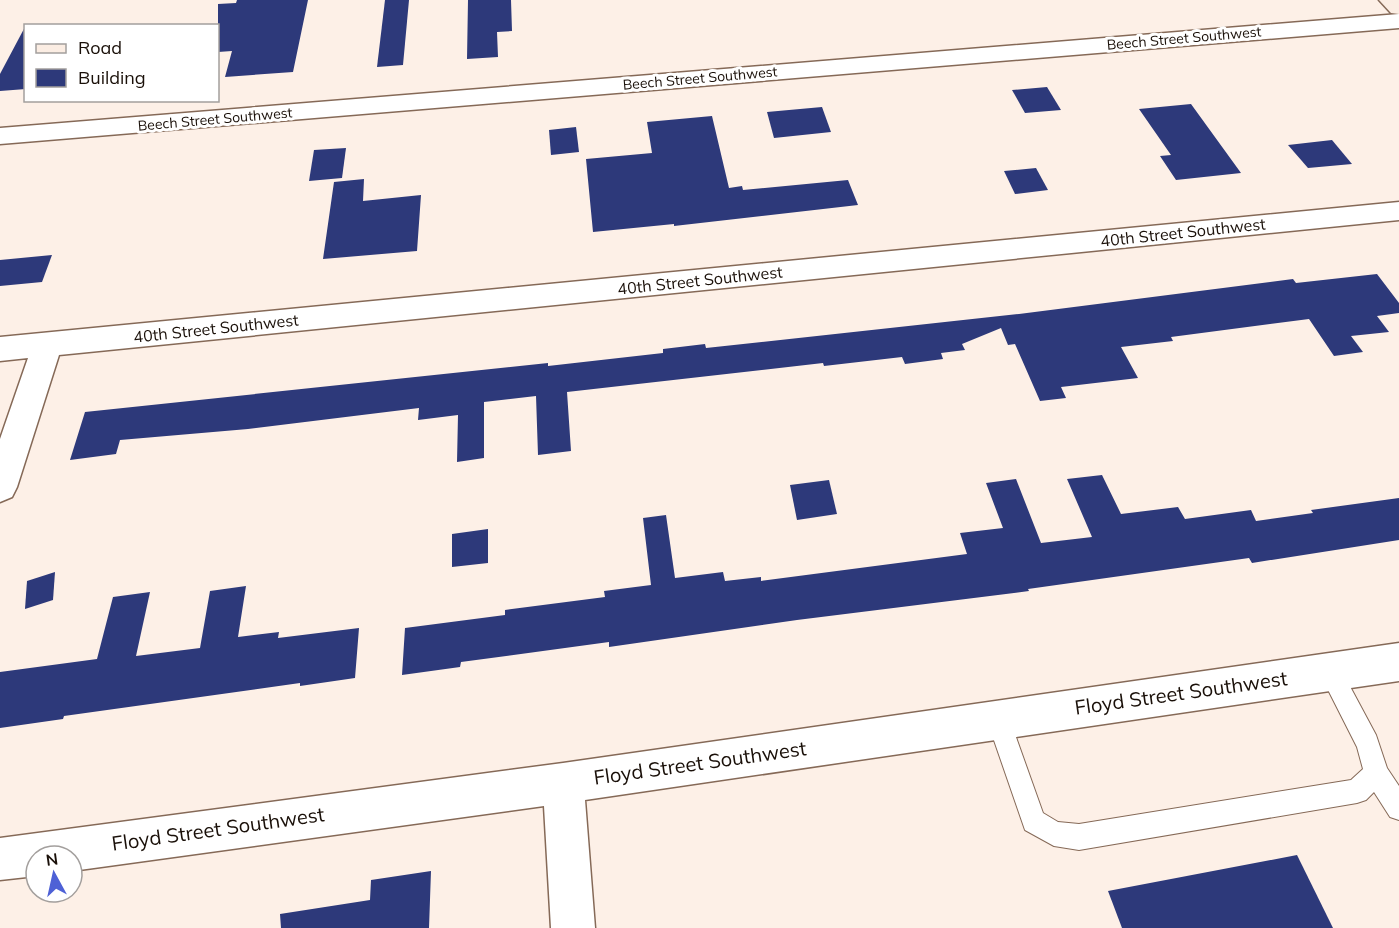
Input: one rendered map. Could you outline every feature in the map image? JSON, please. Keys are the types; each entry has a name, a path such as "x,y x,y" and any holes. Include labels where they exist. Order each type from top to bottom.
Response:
{"main road":[{"path":"1390,0 1399,8"}],"street":[{"name":"Beech Street Southwest","path":"0,136 1399,21"},
{"name":"40th Street Southwest","path":"0,349 1399,211"},
{"path":"0,487 48,344"},
{"name":"Floyd Street Southwest","path":"0,859 563,783 1399,662"},
{"path":"563,783 573,928"}],"lane":[{"path":"1330,672 1368,744 1376,773 1399,808"},
{"path":"999,720 1034,821 1054,834 1079,837 1357,791 1376,773"}],"building":[{"path":"237,0 308,0 293,72 225,77 232,51 219,52 218,4 236,3"},
{"path":"385,0 409,0 403,65 377,67"},
{"path":"468,0 511,0 512,31 497,32 498,57 467,59"},
{"path":"24,29 24,89 0,91 0,74"},
{"path":"1047,87 1061,110 1025,113 1012,90"},
{"path":"1191,104 1241,173 1176,180 1160,156 1171,155 1139,109"},
{"path":"822,107 831,132 774,138 767,112"},
{"path":"712,116 729,188 742,186 743,190 848,180 858,205 674,226 674,224 593,232 586,159 652,153 647,122"},
{"path":"576,127 579,152 551,155 549,130"},
{"path":"1332,140 1352,164 1308,168 1288,145"},
{"path":"346,148 342,178 309,181 314,150"},
{"path":"1036,168 1048,190 1015,194 1004,171"},
{"path":"364,179 363,201 421,195 417,251 323,259 334,182"},
{"path":"52,255 42,282 0,286 0,260"},
{"path":"1377,274 1399,303 1399,313 1377,316 1389,332 1351,336 1363,352 1334,356 1309,319 1171,337 1173,341 1121,347 1138,378 1061,387 1066,398 1040,401 1015,344 1008,345 1001,328 962,344 965,350 941,353 943,359 905,364 902,357 824,366 823,363 567,392 571,451 538,455 536,396 484,402 484,458 457,462 458,415 418,420 419,408 248,429 120,440 116,454 70,460 85,412 548,363 548,366 663,353 663,349 705,344 706,348 1019,314 1293,279 1296,283"},
{"path":"1102,475 1121,514 1178,507 1185,519 1251,510 1256,521 1313,513 1311,510 1399,498 1399,540 1252,563 1249,558 1028,589 1029,591 797,620 609,647 609,642 461,662 460,667 402,675 405,628 505,615 505,610 605,597 604,591 651,585 643,518 666,515 675,578 723,572 725,581 761,577 761,581 967,554 960,533 1003,528 986,483 1016,479 1041,543 1092,537 1067,479"},
{"path":"829,480 837,514 797,520 790,485"},
{"path":"488,529 488,563 452,567 452,534"},
{"path":"55,572 53,600 25,609 27,581"},
{"path":"246,586 238,637 279,632 278,638 359,628 355,678 300,686 300,683 64,716 63,719 0,728 0,672 97,659 113,597 150,592 136,656 200,648 210,591"},
{"path":"1297,855 1333,928 1122,928 1108,891"},
{"path":"431,871 429,928 281,928 280,914 370,900 371,880"}]}
